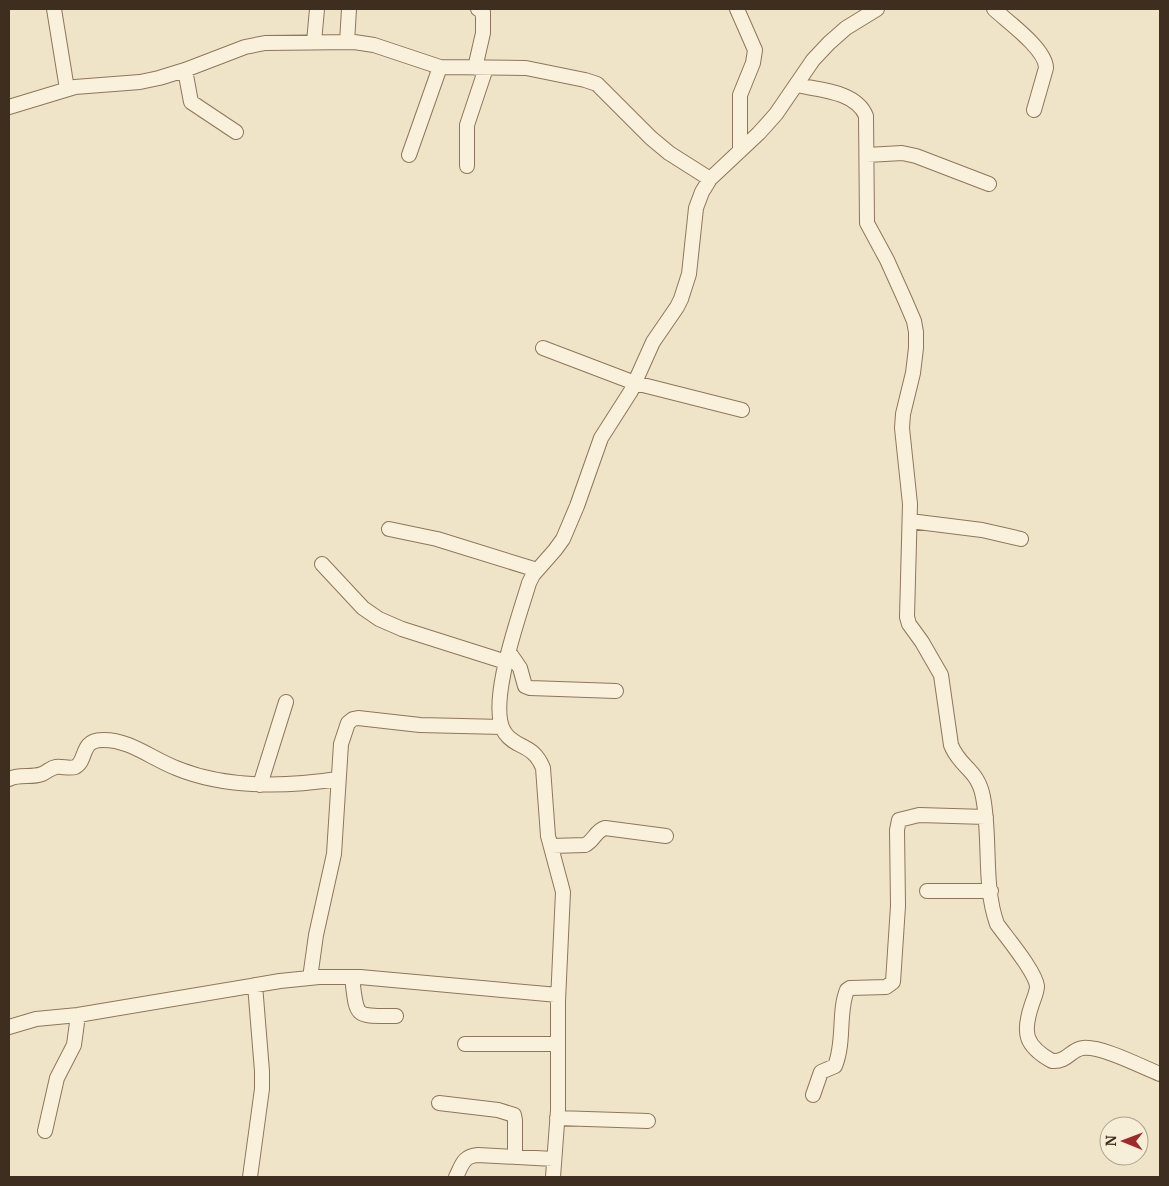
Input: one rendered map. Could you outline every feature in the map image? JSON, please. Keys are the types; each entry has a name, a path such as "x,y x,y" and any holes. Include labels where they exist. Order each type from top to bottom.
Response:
{"street":[{"path":"54,9 67,89"},
{"path":"314,42 317,9"},
{"path":"347,42 349,9"},
{"path":"467,166 467,125 480,68 484,23 483,12 478,9"},
{"path":"738,9 756,50 753,63 740,95 740,151"},
{"path":"552,1177 557,1118 558,994 564,892 546,822 544,776 539,759 534,752 510,738 502,727 498,695 508,657 529,583 537,570 556,550 563,539 577,506 597,446 636,383 653,342 678,307 689,274 696,208 702,192 710,179 776,114 814,60 829,43 846,28 877,9"},
{"path":"994,9 1036,48 1046,61 1046,68 1034,110"},
{"path":"9,107 67,89 140,82 185,70 244,47 265,43 347,42 374,45 440,67 526,68 597,84 651,138 669,153 710,179"},
{"path":"409,155 440,67"},
{"path":"185,70 191,102 236,132"},
{"path":"796,85 839,94 856,102 866,116 867,223 887,260 905,300 914,321 916,332 916,348 902,428 910,504 906,606 909,624 942,675 951,746 954,753 975,774 980,782 986,817 994,915 998,924 1029,968 1037,985 1026,1026 1027,1039 1031,1046 1047,1058 1058,1061 1066,1059 1079,1049 1095,1049 1160,1074"},
{"path":"867,155 902,153 916,156 988,184"},
{"path":"543,348 636,383 742,410"},
{"path":"910,521 982,530 1021,540"},
{"path":"389,529 437,539 537,570"},
{"path":"322,564 363,608 379,618 402,629 508,657 520,668 525,686 530,688 616,691"},
{"path":"260,785 286,702"},
{"path":"310,978 316,935 334,854 341,744 348,723 353,719 366,719 420,725 502,727"},
{"path":"9,779 41,775 56,767 75,767 92,742 106,740 125,743 176,768 220,780 260,785 303,784 338,779"},
{"path":"814,1094 820,1072 835,1066 837,1060 842,1036 847,990 886,987 893,982 898,906 897,830 900,820 919,815 986,817"},
{"path":"551,846 585,845 590,843 596,833 606,828 666,836"},
{"path":"927,891 991,891"},
{"path":"9,1027 36,1019 78,1015 256,985 310,978 352,977 558,994"},
{"path":"352,977 354,1000 362,1015 396,1016"},
{"path":"250,1177 262,1089 256,985"},
{"path":"45,1131 56,1078 74,1045 78,1015"},
{"path":"465,1044 558,1044"},
{"path":"439,1103 510,1112 516,1120 515,1157"},
{"path":"557,1118 648,1122"},
{"path":"456,1177 465,1160 470,1156 554,1159"}]}
